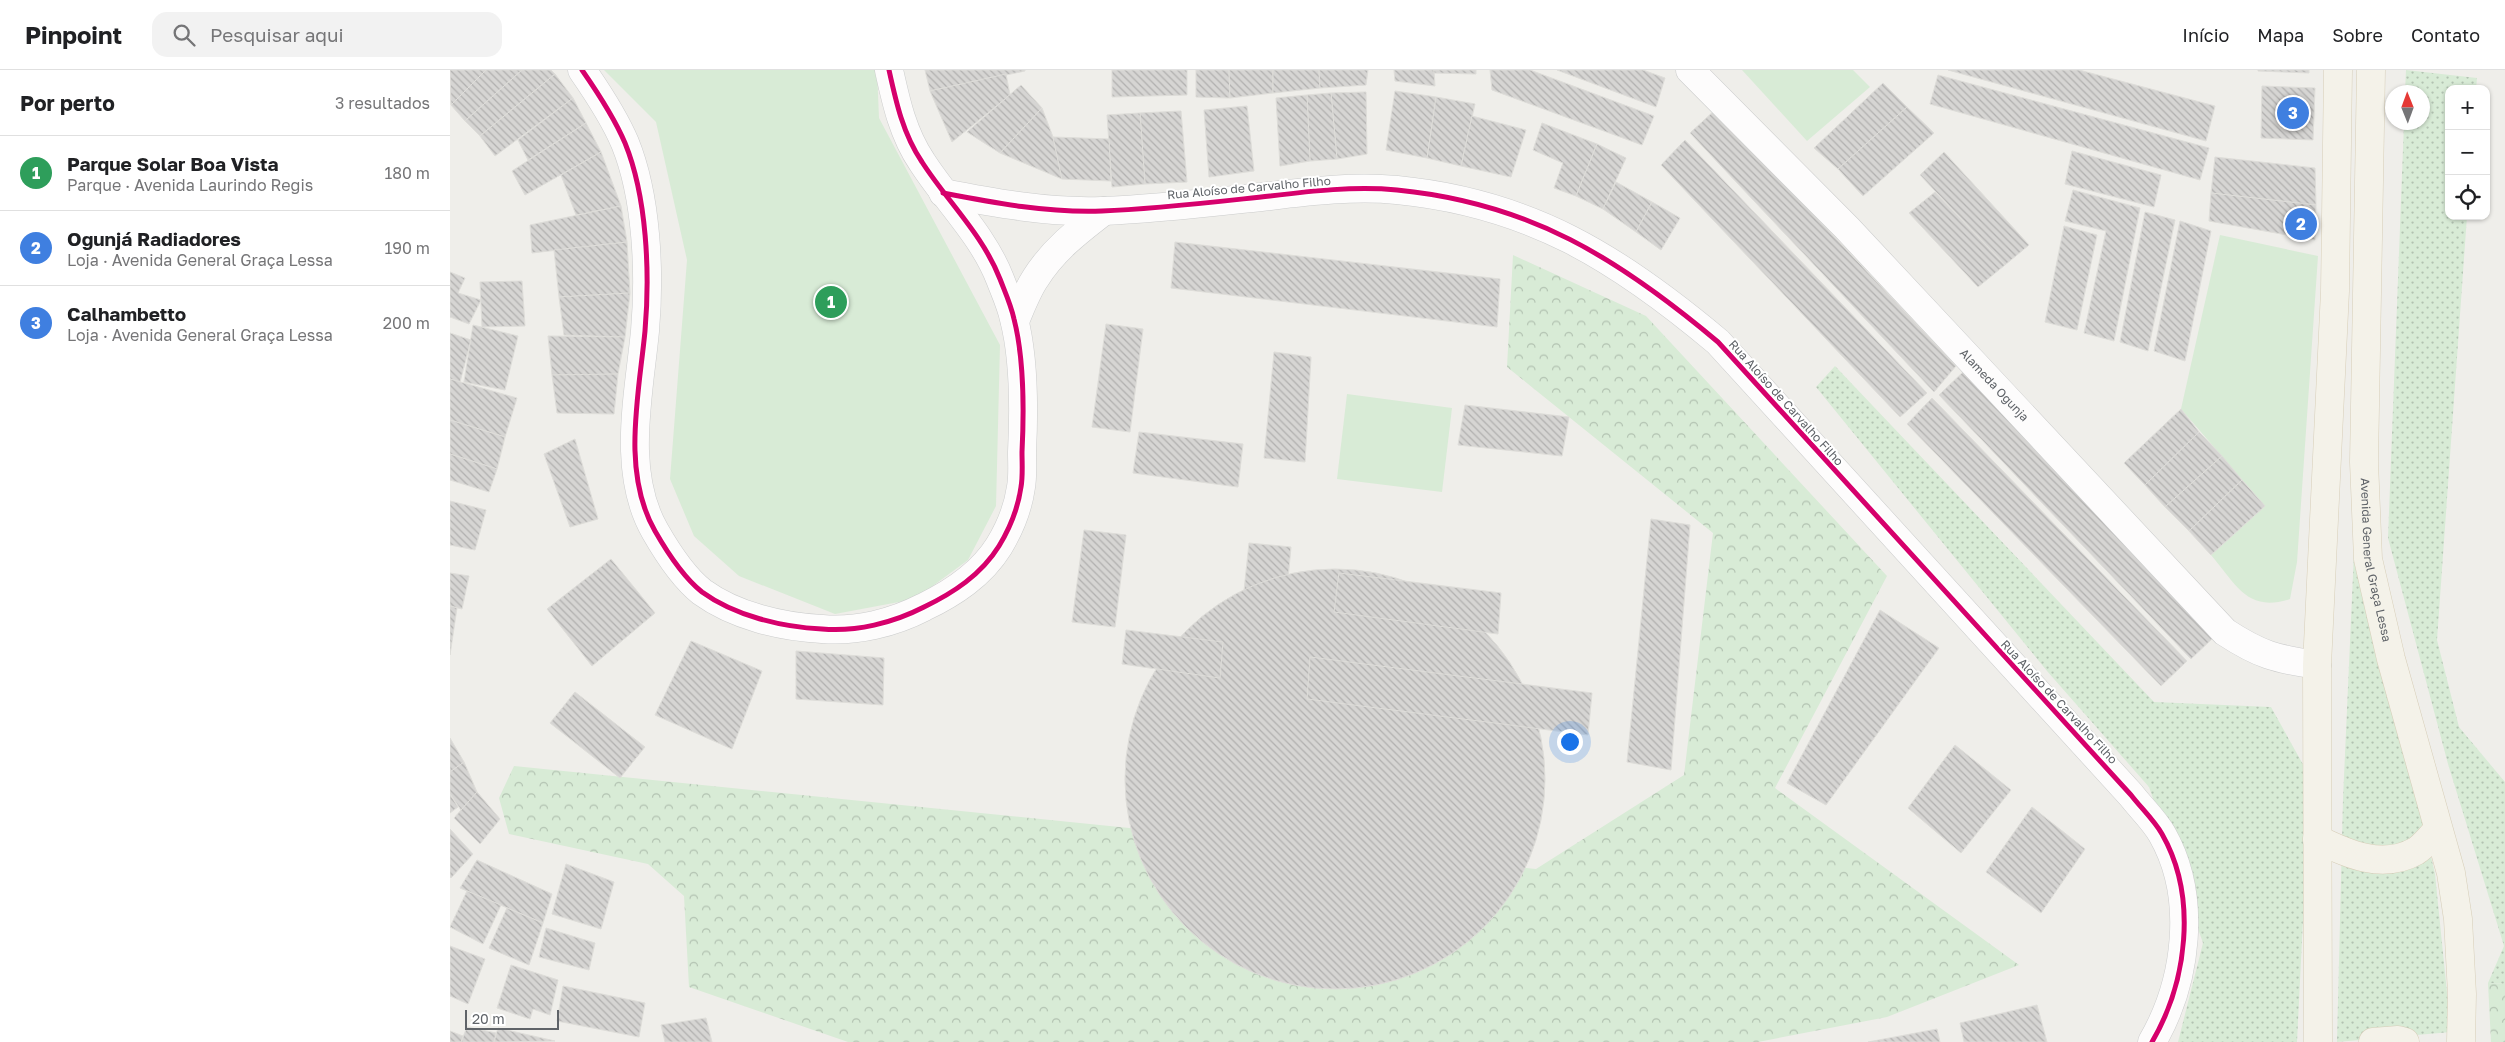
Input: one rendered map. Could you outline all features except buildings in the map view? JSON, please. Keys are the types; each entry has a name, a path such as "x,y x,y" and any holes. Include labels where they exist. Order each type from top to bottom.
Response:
{"main road":[{"path":"2318,1042 2317,665 2335,291 2338,70"},
{"name":"Avenida General Graça Lessa","path":"2371,70 2364,462 2368,559 2386,640 2451,873 2458,919 2462,994 2461,1042"},
{"path":"2317,839 2346,854 2371,859 2396,858 2416,850 2438,830"},
{"path":"2373,1042 2398,1040 2405,1042"}],"street":[{"path":"582,70 604,102 625,144 637,182 644,232 646,318 636,443 638,488 652,528 674,561 702,592 740,612 782,626 827,630 871,627 912,613 955,591 978,571 998,548 1013,519 1021,487 1023,393 1015,321 999,275 980,242 919,159 900,117 889,70"},
{"name":"Alameda Ogunja","path":"1690,70 1847,228 2225,632 2253,651 2281,660 2317,665"},
{"name":"Rua Aloíso de Carvalho Filho","path":"943,193 986,202 1065,212 1104,211 1324,190 1396,190 1459,200 1519,216 1590,249 1622,267 1671,302 1718,342 2131,795 2162,834 2180,878 2184,923 2181,967 2167,1017 2152,1042"},
{"path":"1015,321 1034,280 1048,259 1073,234 1104,211"}],"green space":[{"path":"604,70 877,70 879,118 1000,345 996,506 968,560 915,599 835,614 739,576 694,536 670,479 687,260 656,122"},
{"path":"1742,70 1853,70 1870,87 1807,141"},
{"path":"2406,70 2477,78 2476,85 2445,85 2445,220 2467,220 2437,640 2459,727 2505,782 2505,984 2488,983 2504,946 2448,764 2388,538 2404,130 2430,130 2430,85 2405,85"},
{"path":"2220,235 2318,256 2297,562 2290,599 2275,602 2263,602 2253,599 2244,593 2211,555 2265,506 2181,409"},
{"path":"1513,255 1646,316 1887,576 1775,788 2019,965 1887,1017 1758,1042 848,1042 689,987 684,896 648,864 509,834 499,798 514,766 1536,869 1684,775 1713,533 1507,367"},
{"path":"1835,366 2154,702 2271,707 2310,777 2297,1042 2178,1042 2203,943 2149,787 2047,671 1816,387"},
{"path":"1347,394 1452,408 1442,492 1337,479"},
{"path":"2355,530 2435,874 2451,1032 2337,1042 2343,799"},
{"path":"2488,983 2505,984 2505,1042 2491,1042"}],"cycle path":[{"path":"582,70 600,96 621,133 632,164 642,211 647,260 647,285 645,331 635,432 635,458 638,484 645,508 655,531 688,579 702,592 729,608 775,623 835,630 861,628 900,618 935,602 966,582 984,566 1003,539 1016,510 1022,483 1023,420 1020,351 1011,309 993,263 984,248 915,151 901,118 889,70"},
{"path":"943,193 1022,206 1082,211 1165,207 1301,192 1365,189 1397,190 1445,197 1489,207 1531,222 1570,239 1608,260 1644,285 1718,342 2131,795 2159,829 2173,859 2181,885 2184,939 2173,993 2164,1018 2152,1042"}],"place":[{"name":"Calhambetto","path":"2293,113"},
{"name":"Ogunjá Radiadores","path":"2301,224"},
{"name":"Parque Solar Boa Vista","path":"831,302"}]}
